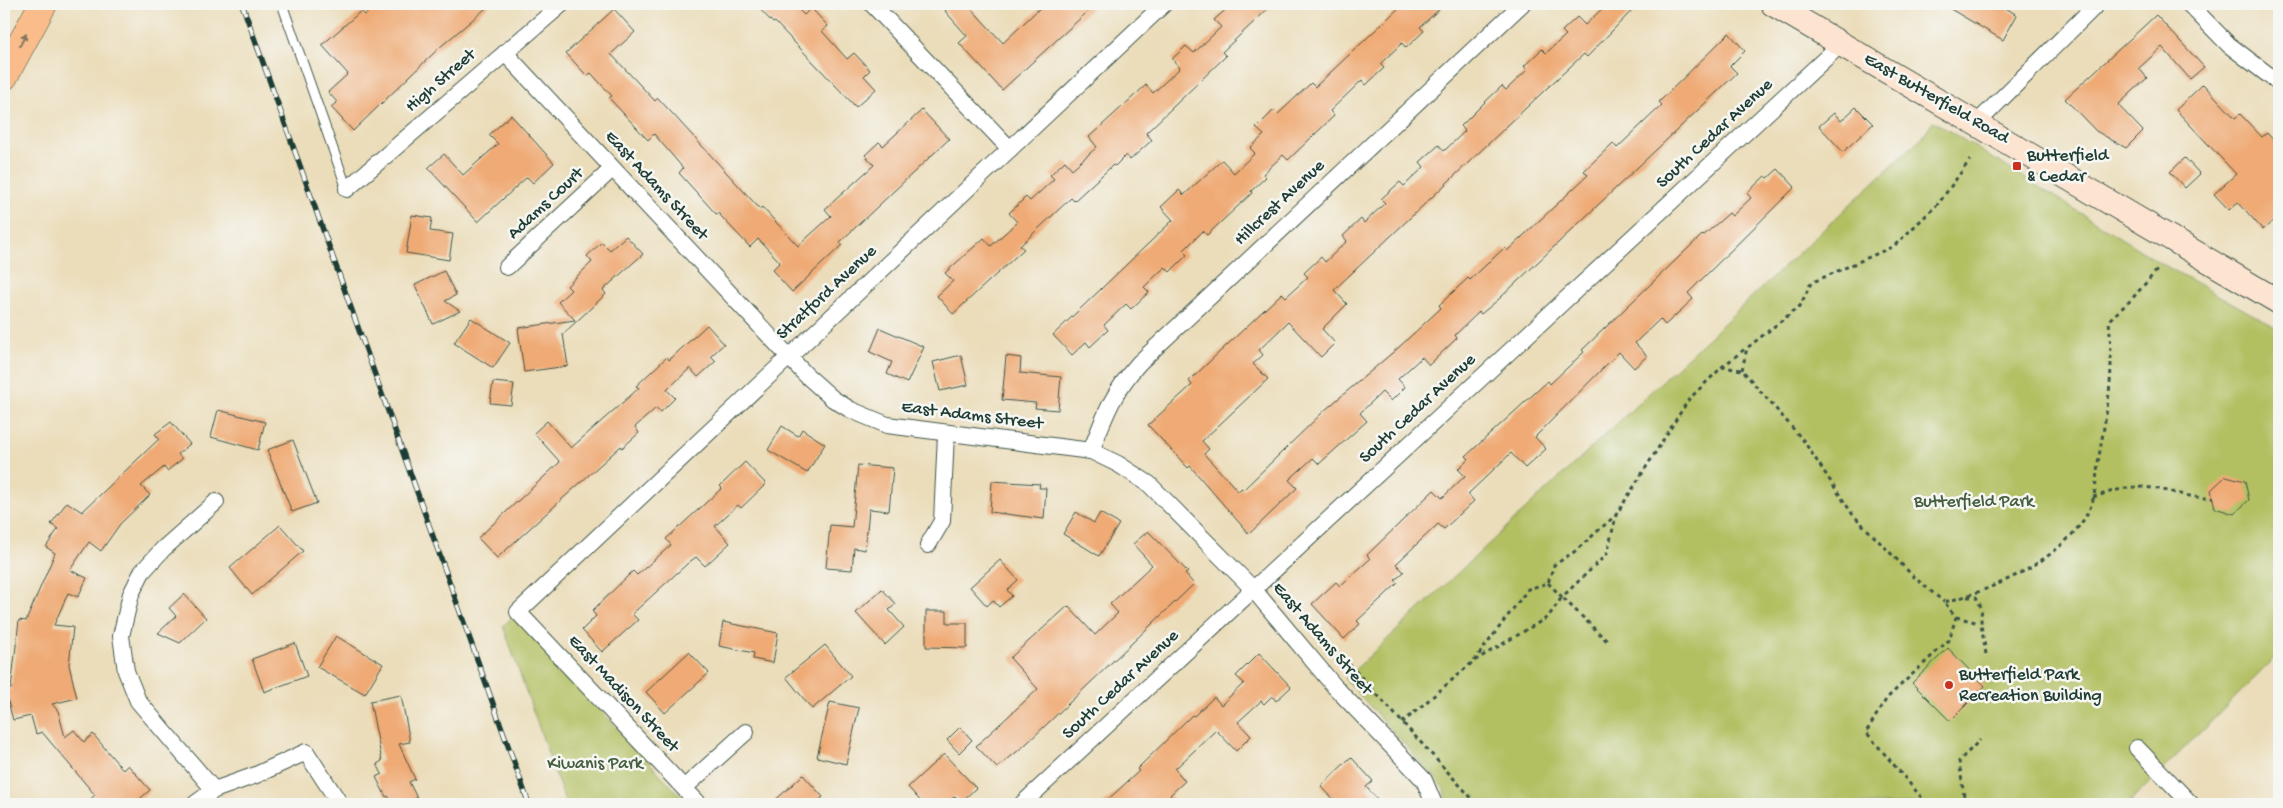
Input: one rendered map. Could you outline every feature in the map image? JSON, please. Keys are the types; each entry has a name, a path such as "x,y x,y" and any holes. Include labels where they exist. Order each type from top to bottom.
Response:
{"highway":[{"path":"4,76 43,4"}],"main road":[{"name":"East Butterfield Road","path":"1773,4 2279,302"}],"street":[{"name":"High Street","path":"347,189 562,4"},
{"path":"872,4 1010,149"},
{"name":"Stratford Avenue","path":"518,612 1164,4"},
{"name":"Hillcrest Avenue","path":"1091,451 1112,397 1121,382 1139,363 1522,4"},
{"path":"1976,124 2097,4"},
{"path":"2189,4 2229,45 2279,83"},
{"name":"South Cedar Avenue","path":"1022,804 1841,44"},
{"name":"East Adams Street","path":"505,53 789,356 826,393 850,410 887,425 1091,451 1118,464 1149,484 1253,589 1335,686 1424,780 1434,804"},
{"name":"Adams Court","path":"507,267 612,169"},
{"path":"928,545 942,521 946,434"},
{"path":"214,790 138,700 126,671 121,636 132,594 142,572 162,549 216,502"},
{"name":"East Madison Street","path":"518,612 699,804"},
{"path":"684,788 746,732"},
{"path":"2137,748 2191,804"},
{"path":"196,804 214,790 256,775 306,752 340,804"}],"lane":[{"path":"282,4 347,189"}],"path":[{"path":"1548,583 1554,565 1574,552 1616,515 1689,399 1722,367 1800,306 1811,283 1894,246 1938,204 1970,160"},
{"path":"1944,602 1964,597 2018,574 2041,561 2082,522 2093,497 2111,363 2109,320 2131,300 2158,270"},
{"path":"1742,370 1747,348"},
{"path":"1722,367 1742,370 1803,440 1853,516 1915,578 1944,602 1956,617 1979,623"},
{"path":"2093,497 2135,487 2161,490 2189,498 2213,498"},
{"path":"1402,723 1474,660 1548,617 1562,597 1607,554 1616,515"},
{"path":"1548,583 1608,642"},
{"path":"1474,660 1528,589 1548,583"},
{"path":"1964,597 1976,597 1982,609 1979,623 1984,635 1986,655"},
{"path":"1928,804 1866,732 1887,698 1950,640 1956,617"},
{"path":"1339,653 1478,804"},
{"path":"1965,804 1959,761 1980,740"}],"green space":[{"name":"Butterfield Park","path":"1933,121 2164,265 2279,329 2279,654 2128,804 1447,804 1444,789 1437,780 1345,679 1923,136"},
{"name":"Kiwanis Park","path":"513,616 688,804 566,804 503,626"}],"building":[{"path":"377,4 491,4 439,48 353,131 331,107 337,102 328,92 348,74 322,45 361,11 365,15"},
{"path":"755,4 793,4 804,15 811,8 828,26 822,31 847,59 854,53 870,70 864,76 876,89 856,107 775,22 773,23"},
{"path":"953,4 967,4 1003,43 1044,4 1096,4 1002,90 959,43 967,36 945,11"},
{"path":"1232,4 1273,4 1222,52 1226,56 1146,133 1152,140 1130,160 1126,155 1115,166 1113,165 1074,201 1071,198 1020,246 1024,249 953,314 937,296 953,281 945,273 984,238 991,246 1017,222 1009,213 1026,197 1030,201 1054,179 1050,175 1065,161 1072,169 1097,147 1089,137 1146,85 1153,93 1180,68 1172,59 1186,46 1194,53 1221,27 1214,20"},
{"path":"1403,4 1445,4 1420,27 1424,31 1406,48 1402,43 1380,64 1384,68 1366,85 1362,80 1330,111 1334,116 1288,160 1283,155 1263,174 1266,177 1251,191 1252,193 1207,235 1203,231 1183,251 1187,255 1170,272 1165,267 1144,287 1149,292 1131,309 1126,304 1104,325 1108,330 1090,347 1086,342 1072,355 1053,335 1173,220 1161,207 1179,190 1184,195 1222,160 1234,173 1255,153 1250,148 1264,135 1256,128 1274,110 1278,114 1311,83 1315,87"},
{"path":"1607,4 1638,4 1587,57 1584,54 1334,290 1347,304 1322,329 1335,343 1321,357 1288,322 1259,350 1263,355 1253,364 1268,379 1202,441 1209,449 1204,454 1238,491 1242,488 1243,490 1325,410 1398,348 1441,308 1439,305 1468,278 1470,280 1504,248 1507,251 1588,175 1584,171 1613,143 1617,148 1662,105 1659,102 1729,33 1745,51 1730,66 1737,73 1499,299 1481,314 1479,312 1455,335 1457,338 1429,365 1422,357 1398,379 1405,387 1391,401 1382,392 1360,413 1367,421 1319,464 1313,458 1289,480 1297,488 1249,534 1190,466 1188,468 1148,425 1192,385 1189,381 1282,293 1286,297 1308,277 1304,273 1321,257 1325,262 1347,241 1343,236 1361,219 1364,223 1385,203 1381,199 1400,182 1404,186 1424,167 1420,162 1439,145 1444,151 1465,131 1461,126 1502,86 1506,90 1527,70 1524,66 1542,49 1546,53 1566,35 1562,31 1577,17 1585,25"},
{"path":"1942,4 1999,4 2017,15 2003,40"},
{"path":"614,9 635,32 611,54 655,101 658,98 760,209 762,207 798,246 831,216 825,209 874,165 865,155 879,142 883,146 922,110 949,139 840,242 842,245 792,292 772,270 780,262 758,239 750,247 718,213 716,214 679,173 683,168 654,134 648,140 609,98 612,96 591,73 587,76 566,53"},
{"path":"2156,15 2204,67 2190,79 2162,47 2139,68 2147,78 2118,105 2143,131 2126,148 2096,131 2065,99"},
{"path":"2203,84 2235,118 2240,114 2262,137 2267,133 2279,146 2279,215 2263,230 2238,202 2229,210 2214,194 2236,174 2176,110"},
{"path":"1856,107 1873,124 1843,152 1819,126 1834,113 1841,121"},
{"path":"511,115 554,163 533,183 527,177 478,222 428,168 444,154 463,175 498,144 489,135"},
{"path":"2185,158 2200,174 2185,188 2170,172"},
{"path":"1778,169 1795,187 1688,293 1693,299 1665,325 1660,319 1635,343 1647,356 1634,368 1619,352 1535,437 1546,449 1525,468 1511,453 1468,494 1474,501 1444,529 1438,524 1396,564 1404,572 1395,580 1398,583 1357,621 1360,624 1344,639 1312,604 1336,582 1340,586 1370,559 1367,555 1434,490 1442,498 1465,476 1458,469 1469,459 1466,456 1548,381 1550,384 1584,352 1582,350 1702,235 1729,213 1732,216 1751,198 1747,193 1765,176 1768,178"},
{"path":"412,215 432,218 430,231 453,234 449,260 406,253"},
{"path":"626,236 643,254 603,290 606,294 563,334 568,366 524,372 518,328 575,320 558,302 571,290 567,286 592,262 587,256 602,242 610,250"},
{"path":"444,271 456,295 445,301 460,311 433,324 415,285"},
{"path":"471,318 510,343 493,368 454,343"},
{"path":"707,325 724,344 711,356 716,361 698,377 690,368 667,390 675,398 661,412 656,408 635,427 639,433 622,448 621,446 497,558 478,538 560,462 534,433 547,421 571,448 639,388 636,386 667,357 669,360"},
{"path":"880,328 924,347 907,383 887,374 892,362 870,352"},
{"path":"961,355 968,385 940,391 933,362"},
{"path":"1006,356 1021,358 1020,373 1061,377 1058,410 1035,408 1036,403 1002,400"},
{"path":"493,382 514,384 511,405 490,403"},
{"path":"218,410 265,422 258,450 211,437"},
{"path":"171,422 190,444 178,454 182,459 167,471 164,467 141,486 150,495 120,524 101,551 89,542 70,570 87,578 78,597 68,593 54,625 73,627 69,665 77,698 52,704 58,711 65,737 74,730 84,742 93,734 123,770 128,765 150,790 134,804 85,804 95,795 42,732 36,734 31,716 13,720 5,691 11,689 19,620 26,621 55,553 46,547 58,529 51,524 67,502 82,512 159,439 155,434"},
{"path":"782,426 798,436 802,429 825,444 807,473 768,450"},
{"path":"293,440 317,503 292,512 267,450"},
{"path":"745,462 766,484 741,508 738,505 715,526 730,543 705,566 696,557 688,563 632,614 638,620 602,652 582,630 596,616 592,611 633,571 637,575 671,545 666,539 722,488 720,486"},
{"path":"858,465 893,468 889,511 869,509 865,550 854,548 852,570 826,568 830,525 852,527"},
{"path":"2226,476 2245,481 2249,500 2234,514 2215,508 2211,490"},
{"path":"992,481 1040,484 1039,488 1046,488 1044,519 990,512"},
{"path":"1076,512 1094,523 1100,513 1119,524 1099,556 1063,534"},
{"path":"280,525 303,551 252,595 230,568"},
{"path":"1148,531 1188,572 1185,574 1194,584 1025,745 997,768 976,746 1038,689 1010,658 1068,606 1095,635 1118,613 1110,604 1152,565 1133,544"},
{"path":"1000,560 1018,580 1007,590 1012,596 999,607 993,600 987,606 970,587"},
{"path":"882,589 896,604 889,610 904,627 885,645 856,613"},
{"path":"184,594 206,618 180,643 158,633 176,616 169,608"},
{"path":"926,611 947,611 947,623 967,623 967,648 926,647"},
{"path":"723,622 778,633 773,663 753,659 754,653 719,646"},
{"path":"336,636 383,664 365,694 317,667"},
{"path":"295,643 307,676 264,692 252,659"},
{"path":"825,645 851,676 812,709 786,677"},
{"name":"Butterfield Park Recreation Building","path":"1948,648 1985,686 1950,721 1912,683"},
{"path":"689,652 709,673 665,713 646,692"},
{"path":"1259,653 1291,687 1276,701 1272,696 1264,704 1261,701 1238,722 1251,736 1236,751 1216,730 1175,769 1185,781 1170,795 1178,804 1103,804 1139,771 1137,769 1192,715 1194,716 1214,697 1221,705 1244,683 1236,676"},
{"path":"401,695 410,742 399,744 415,779 409,782 417,798 405,804 393,804 388,796 386,797 376,777 382,774 377,764 382,761 370,701"},
{"path":"830,702 859,708 846,764 817,757"},
{"path":"960,727 972,740 959,753 947,740"},
{"path":"944,754 976,788 961,802 955,796 946,804 923,804 908,787"},
{"path":"1351,757 1373,781 1366,787 1382,804 1338,804 1321,786"},
{"path":"803,775 823,797 815,804 771,804"}],"railway":[{"path":"242,4 529,804"}],"place":[{"name":"Butterfield & Cedar","path":"2017,166"},
{"name":"Butterfield Park Recreation Building","path":"1949,685"}]}
